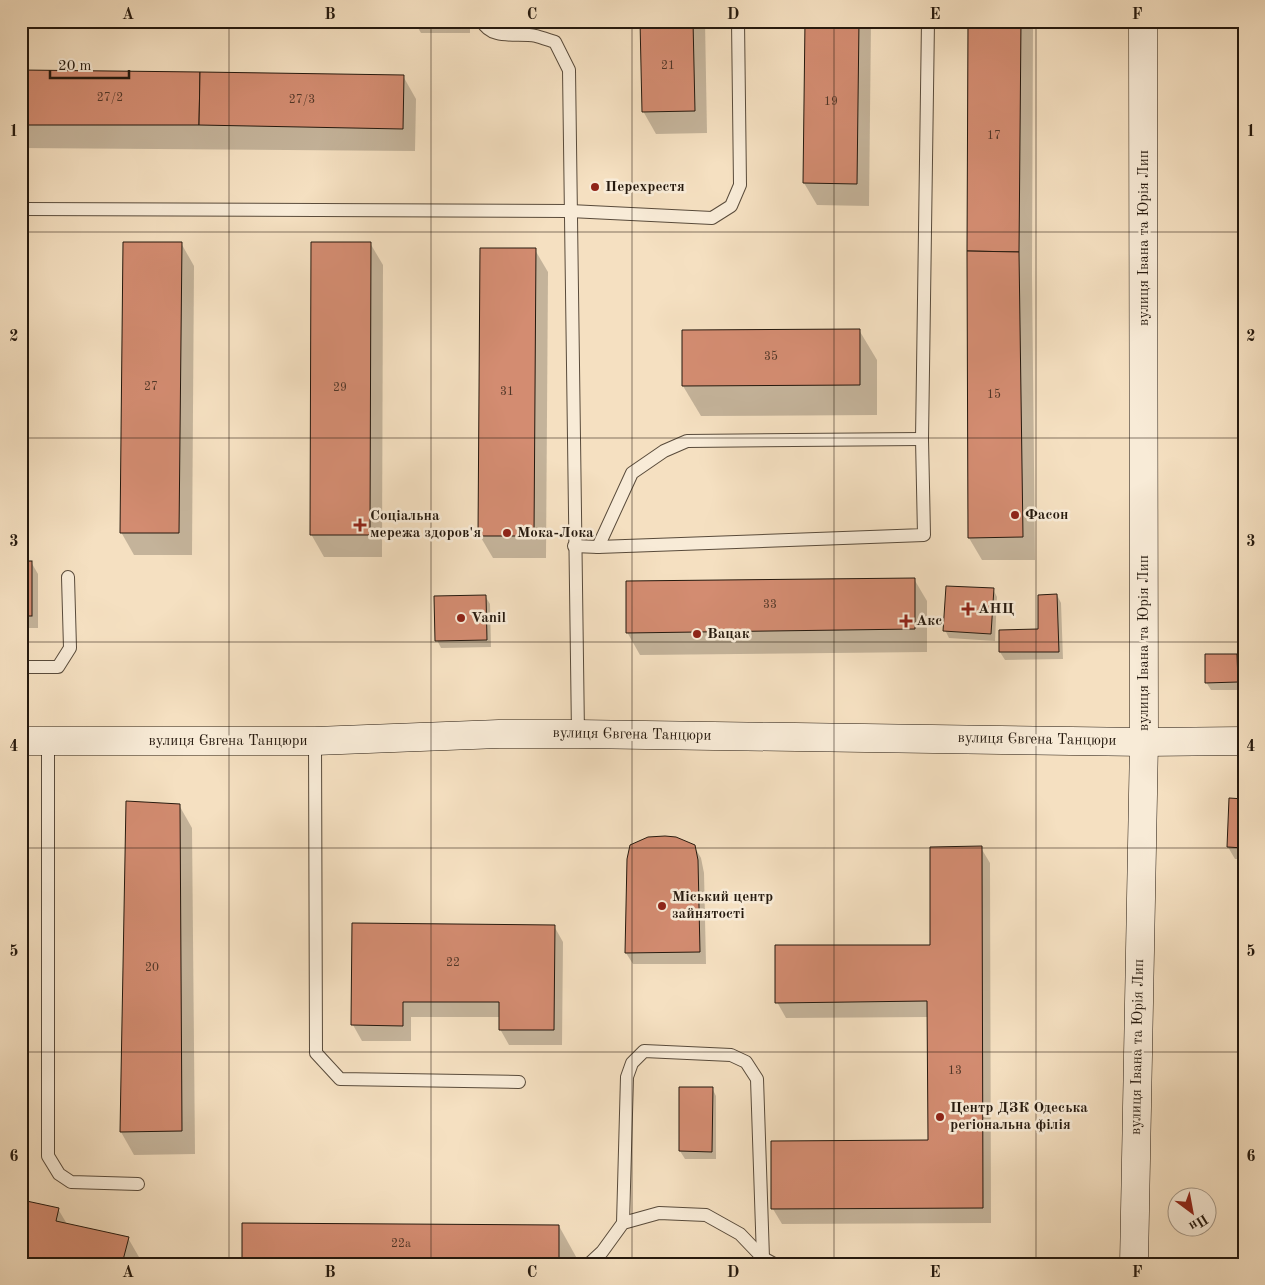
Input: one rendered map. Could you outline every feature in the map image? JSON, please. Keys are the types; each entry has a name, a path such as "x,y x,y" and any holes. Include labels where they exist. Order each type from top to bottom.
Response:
{"street":[{"name":"вулиця Івана та Юрія Лип","path":"1134,1264 1144,742 1143,21"},
{"name":"вулиця Євгена Танцюри","path":"35,741 315,741 499,734 578,734 1144,742 1244,741"}],"lane":[{"path":"482,21 486,28 495,33 535,36 555,42 569,70 578,734"},
{"path":"21,209 570,211 712,218 731,206 740,185 738,21"},
{"path":"574,546 598,547 924,534 922,439 928,21"},
{"path":"598,547 632,473 664,451 687,441 922,439"},
{"path":"21,667 58,667 70,648 68,577"},
{"path":"35,741 48,1156 59,1174 71,1182 138,1184"},
{"path":"315,741 316,1053 340,1079 518,1082"},
{"path":"589,1264 602,1252 623,1223 627,1077 632,1063 644,1051 731,1055 746,1062 757,1079 769,1261"},
{"path":"623,1223 659,1213 706,1215 740,1234 769,1261"}],"building":[{"path":"640,21 693,21 695,111 642,112"},
{"path":"805,21 859,21 857,184 803,183"},
{"path":"968,21 1021,21 1019,252 967,251"},
{"path":"21,70 200,72 199,125 21,125"},
{"path":"200,72 404,75 403,129 199,125"},
{"path":"123,242 182,242 179,533 120,533"},
{"path":"311,242 371,242 370,535 310,535"},
{"path":"480,248 536,248 534,536 478,536"},
{"path":"967,251 1019,252 1023,537 968,538"},
{"path":"860,329 860,385 682,386 682,330"},
{"path":"21,561 32,561 32,616 21,616"},
{"path":"915,578 915,629 626,633 626,581"},
{"name":"АНЦ","path":"946,586 994,588 991,634 943,631"},
{"path":"1057,594 1059,652 999,652 999,630 1038,629 1038,595"},
{"name":"Vanil","path":"486,595 487,640 435,641 434,596"},
{"path":"1205,654 1237,654 1238,682 1205,683"},
{"path":"1229,798 1244,799 1244,848 1227,847"},
{"path":"126,801 180,804 182,1131 120,1132"},
{"name":"Міський центр зайнятості","path":"648,837 676,837 695,845 698,860 700,952 625,953 627,859 630,845"},
{"path":"982,846 983,1208 771,1209 771,1141 928,1140 927,1001 775,1003 775,945 930,945 930,847"},
{"path":"352,923 555,925 554,1030 499,1030 499,1002 403,1002 403,1026 351,1025"},
{"path":"679,1087 713,1087 712,1152 679,1151"},
{"path":"22,1200 59,1208 56,1221 129,1237 122,1264 21,1264"},
{"path":"242,1223 559,1225 559,1264 242,1263"}],"place":[{"name":"Перехрестя","path":"595,187"},
{"name":"Фасон","path":"1015,515"},
{"name":"Соціальна мережа здоров'я","path":"360,525"},
{"name":"Мока-Лока","path":"507,533"},
{"name":"АНЦ","path":"968,609"},
{"name":"Vanil","path":"461,618"},
{"name":"Акс","path":"906,621"},
{"name":"Вацак","path":"697,634"},
{"name":"Міський центр зайнятості","path":"662,906"},
{"name":"Центр ДЗК Одеська регіональна філія","path":"940,1117"}]}
